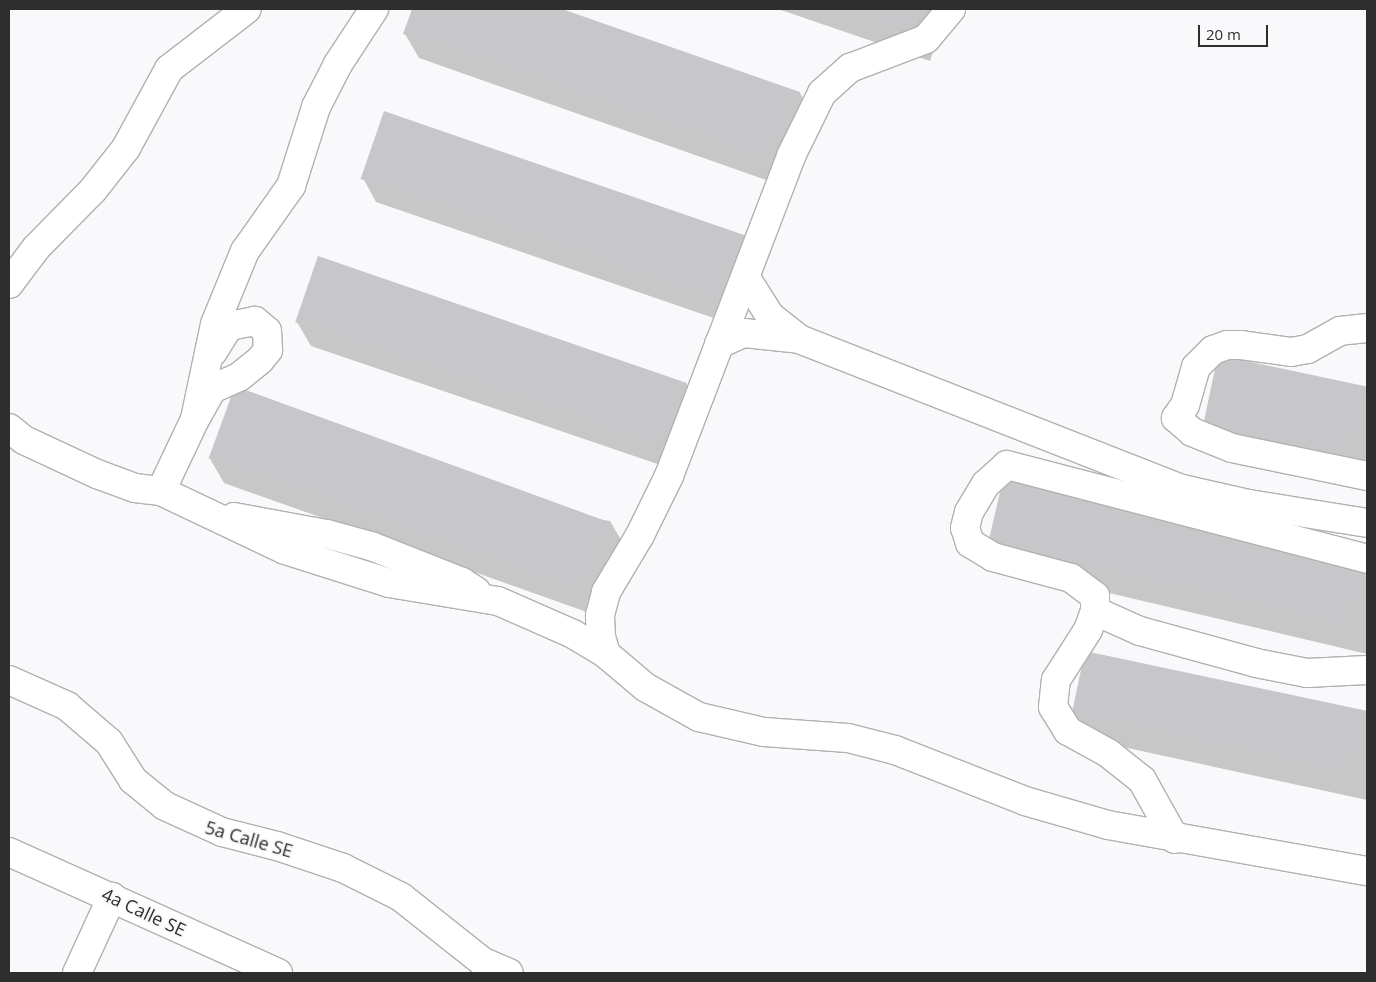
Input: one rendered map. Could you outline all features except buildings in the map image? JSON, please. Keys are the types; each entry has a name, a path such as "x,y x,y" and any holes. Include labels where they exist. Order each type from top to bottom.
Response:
{"street":[{"path":"9,284 36,248 93,190 126,148 169,70 246,9"},
{"path":"195,419 202,372 215,324 246,252 291,186 316,107 338,64 374,9"},
{"path":"606,654 600,616 606,592 640,535 669,476 791,156 822,93 850,68 926,39 951,9"},
{"path":"746,278 770,316 799,339"},
{"path":"161,491 195,419 212,389 239,377 260,360 268,350 267,331 254,321 229,326 202,372"},
{"path":"1367,328 1340,331 1308,349 1291,352 1241,345 1227,345 1213,350 1196,366 1185,405 1176,418 1192,432 1232,448 1367,476"},
{"path":"719,344 744,333 799,339 1182,489 1250,504 1367,523"},
{"path":"9,428 24,440 119,483 161,491 285,550 389,583 427,592 486,598 573,634 606,654 645,687 699,717 764,732 848,738 895,750 1026,802 1108,825 1174,839 1367,871"},
{"path":"1174,839 1142,780 1108,753 1068,732 1054,707 1056,680 1088,630 1095,611 1095,596 1071,578 993,557 970,543 965,528 969,512 986,484 1007,466 1367,559"},
{"path":"1095,611 1140,631 1256,663 1307,673 1367,670"},
{"name":"5a Calle SE","path":"9,680 67,706 109,742 133,780 165,806 222,832 277,846 343,868 401,897 483,962 509,973"},
{"name":"4a Calle SE","path":"9,852 112,897 238,965 278,973"},
{"path":"77,973 112,897"}]}
